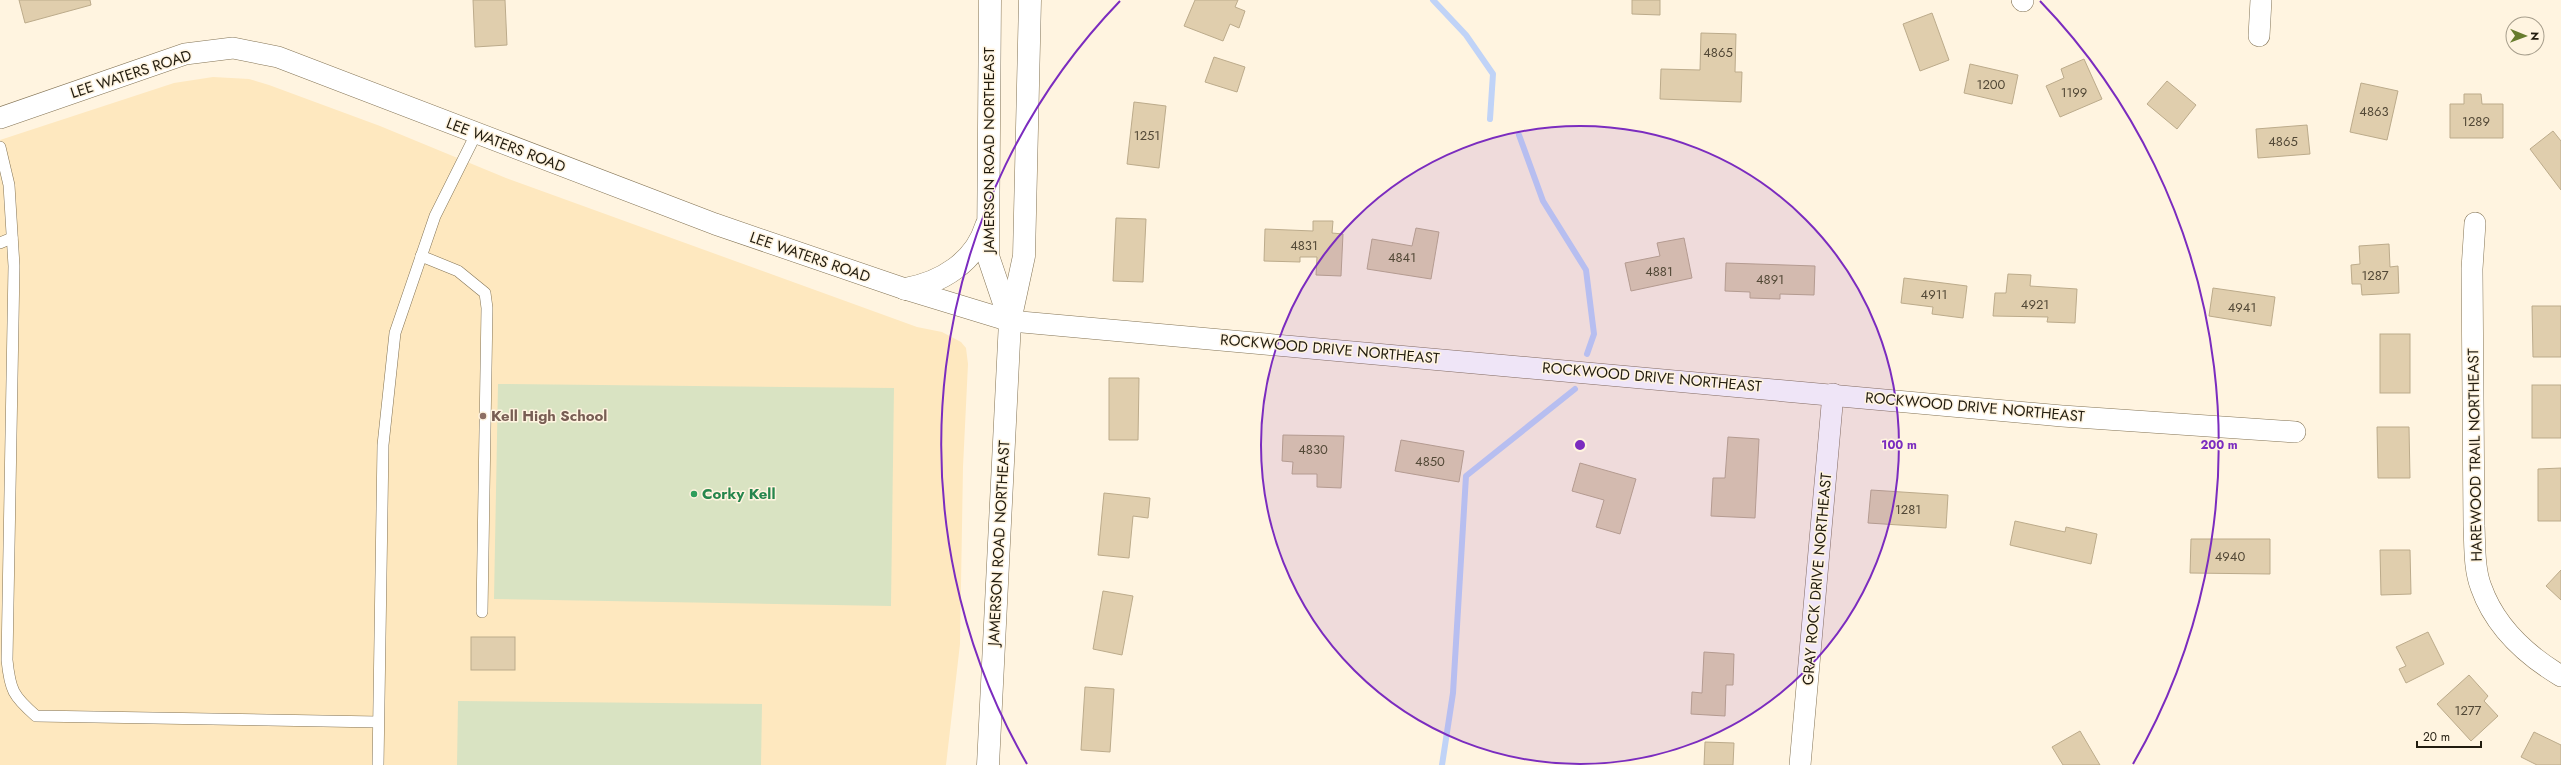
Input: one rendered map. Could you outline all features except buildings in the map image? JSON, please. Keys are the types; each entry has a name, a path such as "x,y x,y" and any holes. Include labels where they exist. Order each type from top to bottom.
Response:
{"street":[{"name":"JAMERSON ROAD NORTHEAST","path":"990,0 988,256 1010,321"},
{"name":"JAMERSON ROAD NORTHEAST","path":"988,765 1010,321 1024,256 1030,0"},
{"path":"2259,36 2261,0"},
{"name":"LEE WATERS ROAD","path":"0,118 185,54 234,48 278,57 476,134 715,224 905,289 1010,321"},
{"path":"905,289 929,283 943,277 966,260 983,235 988,219"},
{"name":"HAREWOOD TRAIL NORTHEAST","path":"2475,223 2472,269 2474,526 2475,556 2480,586 2490,608 2508,634 2521,648 2561,676"},
{"name":"ROCKWOOD DRIVE NORTHEAST","path":"1010,321 1833,394 2062,416 2295,432"},
{"name":"GRAY ROCK DRIVE NORTHEAST","path":"1800,765 1833,394"}],"lane":[{"path":"378,765 383,445 395,333 435,216 476,134"},
{"path":"0,147 9,185 14,266 12,462 7,660 9,685 17,699 36,716 378,722"},
{"path":"0,243 12,238"},
{"path":"422,256 458,271 485,293 487,308 484,411 482,612"}],"shaded area":[{"name":"Kell High School","path":"213,77 249,79 269,85 380,126 506,178 917,327 942,332 961,342 966,348 968,364 963,467 960,644 946,765 0,765 0,140 174,83"}],"green space":[{"name":"Corky Kell","path":"498,384 894,388 891,606 494,599"},
{"path":"458,701 762,704 761,765 457,765"}],"waterway":[{"path":"1433,0 1466,35 1493,74 1490,119"},
{"path":"1519,135 1543,201 1586,270 1594,334 1587,354"},
{"path":"1442,765 1453,693 1466,476 1575,389"}],"place":[{"name":"Kell High School","path":"483,416"},
{"name":"Corky Kell","path":"694,494"}]}
